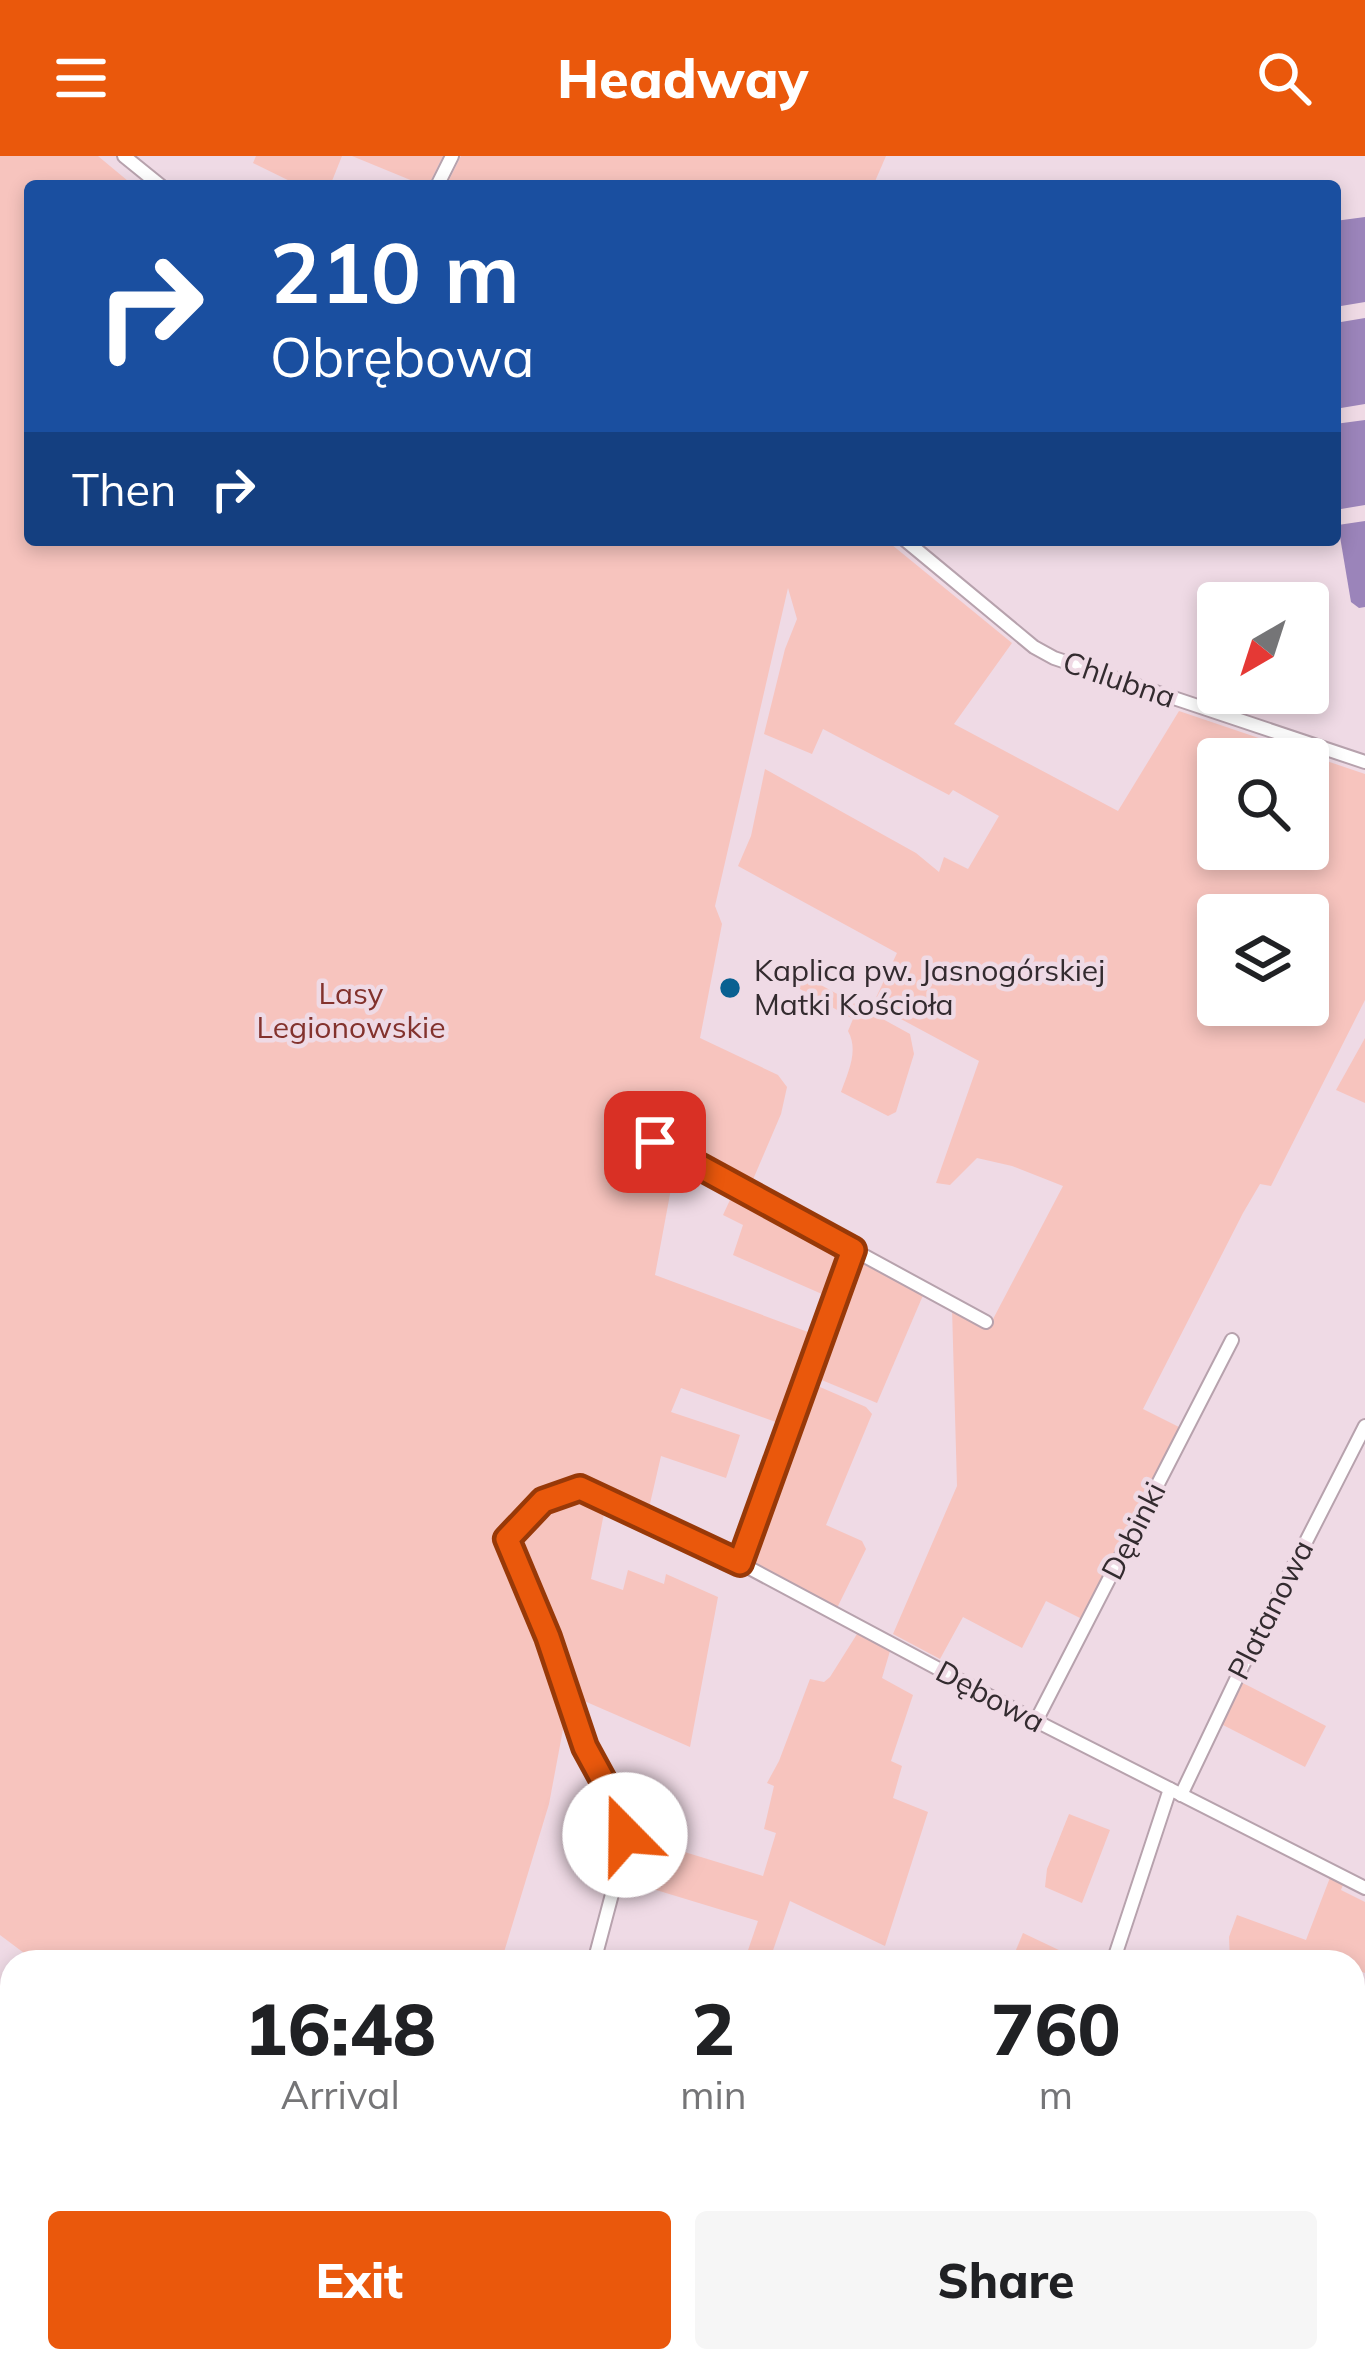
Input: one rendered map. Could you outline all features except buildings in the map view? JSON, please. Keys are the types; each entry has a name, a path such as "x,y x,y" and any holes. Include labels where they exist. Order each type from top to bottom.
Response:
{"street":[{"path":"124,156 153,180"},
{"name":"Chlubna","path":"913,546 1054,658 1365,762"},
{"path":"655,1142 986,1322"},
{"path":"740,1563 853,1250"},
{"name":"Dębinki","path":"1036,1721 1232,1340"},
{"name":"Platanowa","path":"1117,1950 1176,1792 1365,1426"},
{"name":"Dębowa","path":"597,1950 624,1849 623,1822 585,1747 548,1637 507,1539 543,1501 563,1492 591,1490 617,1502 1365,1888"}],"green space":[{"name":"Lasy Legionowskie","path":"0,156 98,156 127,180 24,180 24,546 893,546 1012,643 954,724 1118,811 1179,711 1259,738 1197,738 1197,870 1329,870 1329,762 1365,774 1365,1000 1271,1186 1260,1184 1243,1213 1143,1409 1181,1428 1084,1620 1046,1601 1022,1648 963,1617 940,1659 893,1634 957,1486 952,1308 992,1321 1063,1186 977,1158 950,1185 936,1183 979,1061 873,1004 897,953 738,866 751,836 765,769 916,853 939,872 944,857 968,869 999,816 823,729 812,754 764,734 797,619 788,588 715,906 722,924 700,1038 778,1075 787,1087 781,1114 749,1189 678,1151 655,1275 816,1335 784,1425 681,1388 671,1412 740,1435 726,1478 661,1456 649,1508 609,1488 591,1579 623,1590 628,1570 664,1584 666,1574 718,1597 690,1747 570,1692 549,1804 505,1950 20,1950 0,1935"},
{"path":"256,156 342,156 332,180 288,180 253,163"},
{"path":"352,156 443,156 431,180 410,180"},
{"path":"461,156 886,156 876,180 449,180"},
{"path":"779,962 910,1034 914,1054 896,1112 888,1116 841,1092 851,1062 848,1031 853,1019 777,976"},
{"path":"1365,1038 1365,1103 1336,1090"},
{"path":"735,1189 845,1250 831,1298 733,1255 743,1225 723,1215"},
{"path":"857,1256 924,1293 877,1403 812,1376"},
{"path":"813,1384 872,1414 826,1525 862,1541 866,1549 837,1608 750,1564 747,1556"},
{"path":"857,1634 890,1651 882,1678 913,1695 891,1761 902,1766 893,1798 928,1812 885,1946 790,1901 773,1950 748,1950 758,1921 620,1879 629,1835 763,1876 776,1833 764,1829 774,1786 767,1783 810,1679 824,1682"},
{"path":"1241,1682 1326,1726 1305,1767 1221,1724"},
{"path":"1069,1814 1110,1830 1082,1903 1045,1887 1047,1869"},
{"path":"1331,1875 1344,1882 1341,1890 1365,1902 1365,1950 1230,1950 1237,1915 1306,1940"},
{"path":"1023,1933 1059,1950 1016,1950"}],"shaded area":[{"path":"1365,217 1365,302 1341,306 1341,220"},
{"path":"1365,318 1365,404 1341,408 1341,322"},
{"path":"1365,420 1365,505 1341,509 1341,423"},
{"path":"1365,521 1365,607 1351,602 1341,525"}],"place":[{"name":"Kaplica pw. Jasnogórskiej Matki Kościoła","path":"730,988"}],"route":[{"path":"625,1835 615,1802 575,1723 548,1637 507,1539 543,1501 580,1488 740,1563 853,1250 655,1142"}]}
